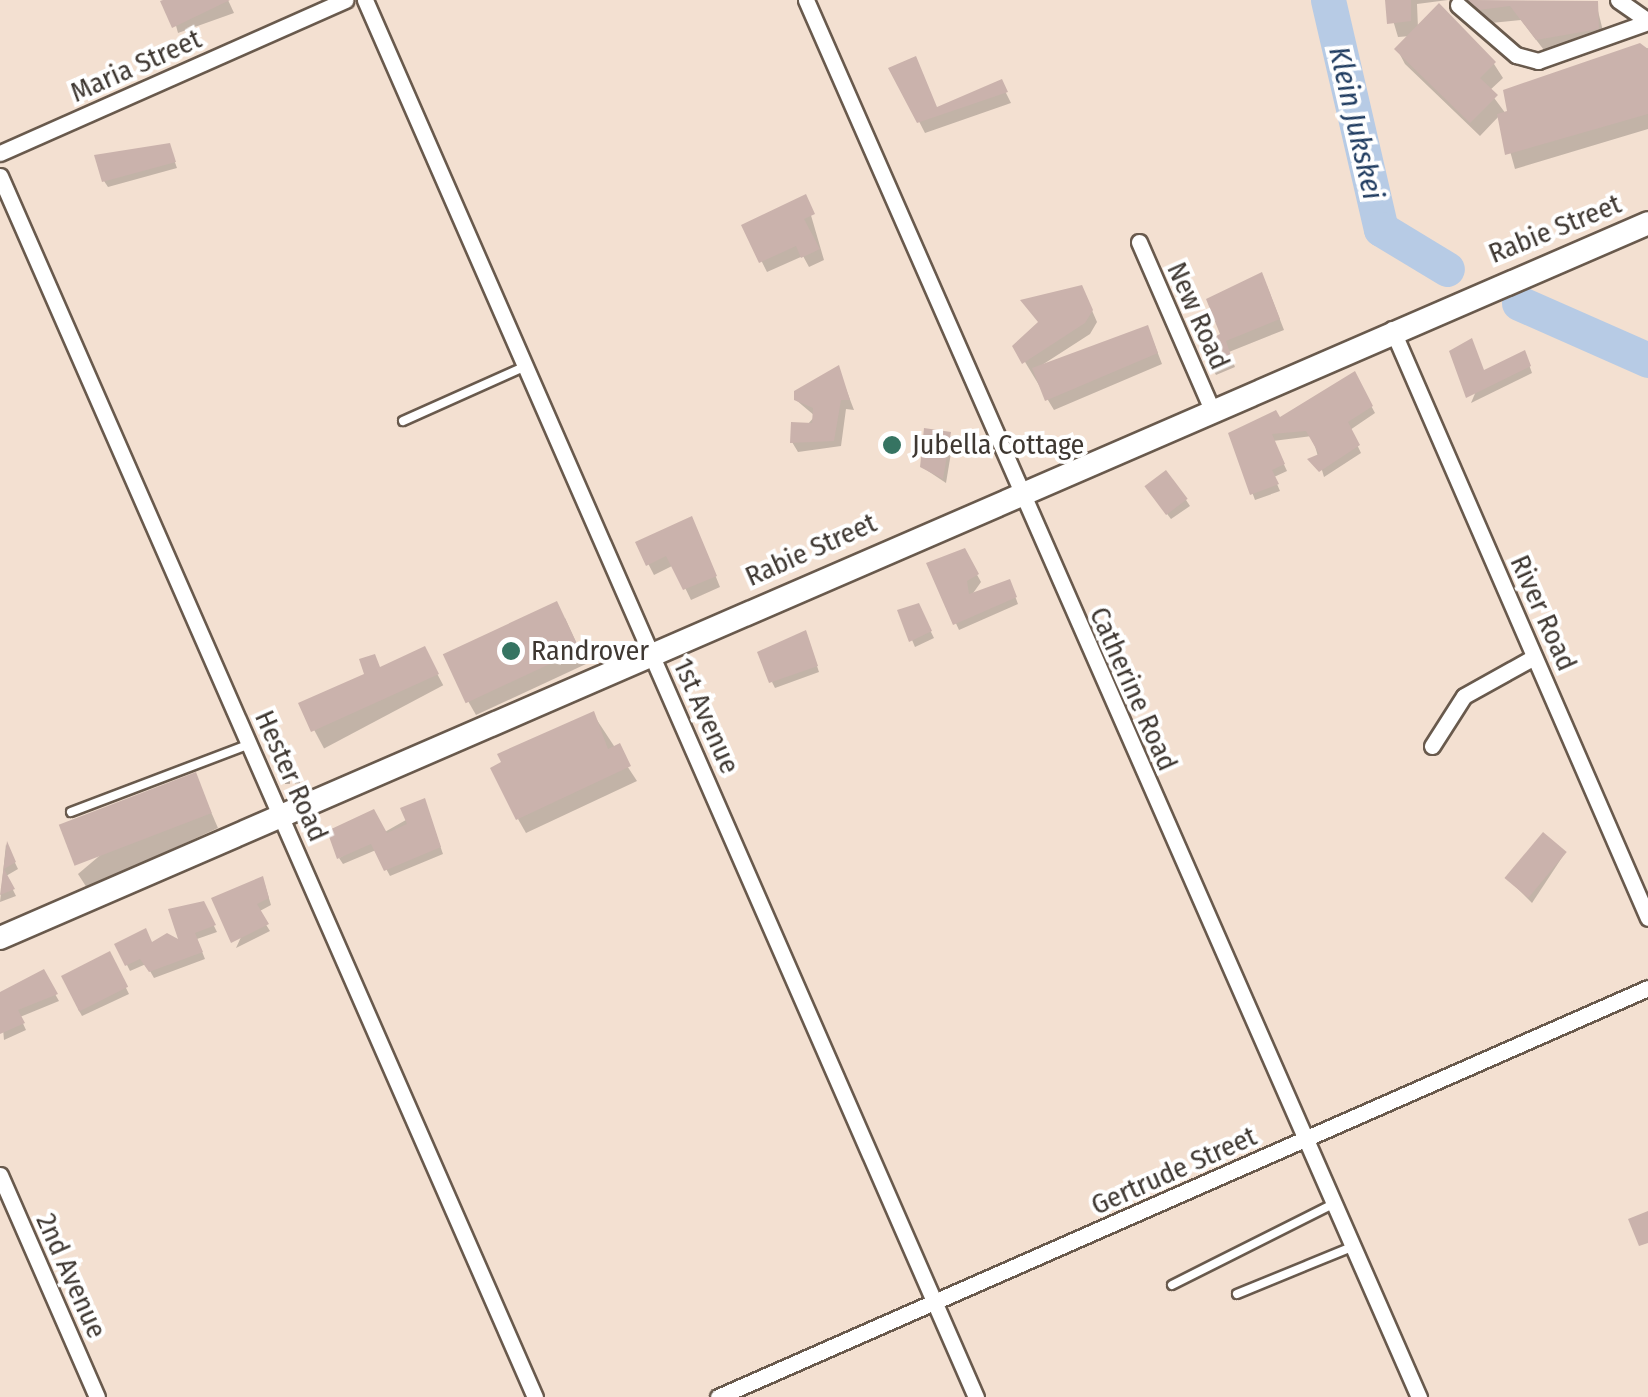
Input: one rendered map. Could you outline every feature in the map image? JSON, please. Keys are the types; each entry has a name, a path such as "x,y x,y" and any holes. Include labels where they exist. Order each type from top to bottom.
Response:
{"street":[{"name":"Maria Street","path":"0,153 346,0"},
{"name":"1st Avenue","path":"364,0 976,1397"},
{"name":"Catherine Road","path":"806,0 1017,492 1308,1139 1419,1397"},
{"path":"1618,0 1648,21"},
{"path":"1458,5 1516,54 1538,61 1648,21"},
{"name":"Hester Road","path":"0,176 535,1397"},
{"name":"Rabie Street","path":"0,938 1392,329 1648,223"},
{"name":"New Road","path":"1139,242 1212,410"},
{"name":"River Road","path":"1392,329 1648,918"},
{"path":"1432,746 1464,696 1534,657"},
{"name":"Gertrude Street","path":"718,1397 1648,988"},
{"name":"2nd Avenue","path":"0,1176 97,1397"}],"lane":[{"path":"404,421 526,366"},
{"path":"71,812 250,744"},
{"path":"1172,1285 1335,1203"},
{"path":"1237,1294 1354,1246"}],"path":[{"path":"284,782 308,779"}],"building":[{"path":"163,0 230,0 172,28 160,1"},
{"path":"1385,0 1411,0 1411,21 1387,24"},
{"path":"1469,0 1598,1 1599,29 1536,40 1510,6 1471,11"},
{"path":"1439,3 1496,62 1480,78 1498,95 1470,123 1394,49"},
{"path":"1640,43 1648,49 1648,114 1505,155 1497,114 1507,111 1503,90"},
{"path":"916,56 937,107 1002,79 1008,92 917,123 888,68"},
{"path":"170,143 176,162 102,182 94,155"},
{"path":"806,194 815,214 804,219 820,249 801,258 796,246 759,263 741,225"},
{"path":"1262,272 1280,319 1226,341 1231,356 1208,366 1200,344 1220,334 1206,299"},
{"path":"1082,285 1093,310 1085,323 1022,364 1012,346 1038,322 1020,300"},
{"path":"1148,325 1158,353 1045,401 1032,368"},
{"path":"1472,338 1484,370 1525,350 1531,366 1466,398 1449,351"},
{"path":"839,365 850,400 841,400 834,441 790,443 791,422 812,423 813,408 794,400 794,391"},
{"path":"1355,371 1373,406 1348,422 1360,445 1319,472 1307,459 1319,454 1306,431 1272,434 1285,464 1272,470 1279,484 1250,495 1228,433 1276,410 1280,417"},
{"path":"924,428 951,432 943,479 920,467"},
{"path":"1166,470 1188,499 1166,515 1144,486"},
{"path":"692,516 717,576 683,590 666,556 646,566 635,542"},
{"path":"965,548 979,574 967,581 969,594 1010,579 1017,597 953,625 926,563"},
{"name":"Randrover","path":"557,601 580,650 466,703 443,654"},
{"path":"919,603 932,631 909,642 897,610"},
{"path":"806,630 818,666 769,683 757,652"},
{"path":"425,646 439,674 311,732 298,703 364,674 359,659 375,654 380,667"},
{"path":"594,711 608,749 620,743 631,766 516,820 490,768 501,762 497,754"},
{"path":"196,772 212,813 75,866 59,825"},
{"path":"425,798 441,847 384,871 371,844 337,859 327,831 374,809 387,833 407,824 400,808"},
{"path":"1543,832 1567,852 1528,898 1504,878"},
{"path":"7,841 16,862 4,869 15,889 0,895"},
{"path":"263,876 269,898 257,904 269,924 231,943 211,898"},
{"path":"204,901 216,925 195,933 203,952 149,972 140,959 125,966 114,944 146,928 152,942 167,933 178,939 168,909"},
{"path":"110,951 128,987 79,1012 61,976"},
{"path":"44,969 58,994 18,1010 25,1023 0,1034 0,992"},
{"path":"1648,1211 1648,1243 1639,1246 1628,1219"}],"waterway":[{"name":"Klein Jukskei","path":"1328,0 1381,229 1447,269"},
{"name":"Klein Jukskei","path":"1519,303 1648,360"}],"place":[{"name":"Jubella Cottage","path":"892,445"},
{"name":"Randrover","path":"511,651"}]}
